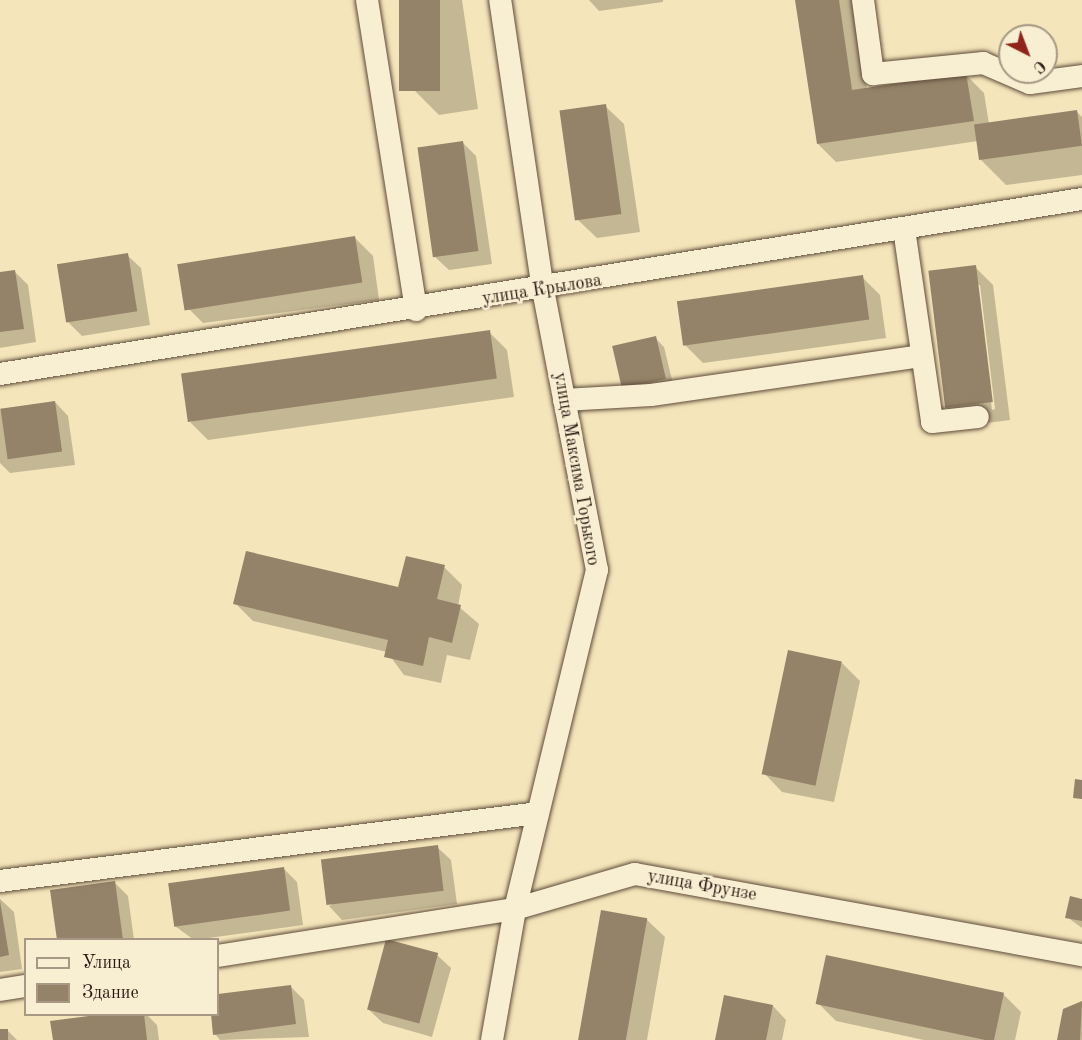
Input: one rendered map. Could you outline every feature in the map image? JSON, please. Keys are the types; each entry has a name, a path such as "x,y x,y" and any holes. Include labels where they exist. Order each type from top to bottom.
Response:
{"street":[{"path":"367,0 416,310"},
{"name":"улица Максима Горького","path":"492,1040 515,909 597,570 543,290 500,0"},
{"path":"862,0 873,75 983,63 1030,83 1082,76"},
{"name":"улица Крылова","path":"0,374 543,290 1082,199"},
{"path":"904,229 932,422 978,417"},
{"path":"564,399 651,395 922,356"},
{"path":"0,881 538,813"},
{"name":"улица Фрунзе","path":"219,956 515,909 635,874 1082,955"},
{"path":"0,990 24,986"}],"building":[{"path":"399,0 440,0 440,91 399,91"},
{"path":"795,0 839,0 852,90 966,73 974,121 817,144"},
{"path":"606,104 621,214 575,220 559,111"},
{"path":"1077,110 1082,146 979,160 974,124"},
{"path":"463,141 478,251 433,257 417,147"},
{"path":"355,236 362,282 185,311 177,264"},
{"path":"128,253 137,311 66,323 57,264"},
{"path":"976,265 993,402 945,408 928,271"},
{"path":"15,270 24,329 0,332 0,272"},
{"path":"863,275 869,320 683,346 677,301"},
{"path":"490,330 497,379 188,422 181,373"},
{"path":"656,336 666,379 622,389 612,346"},
{"path":"55,401 62,452 8,459 1,409"},
{"path":"246,551 398,587 406,556 445,565 437,599 461,605 452,643 429,637 423,666 384,657 388,640 233,604"},
{"path":"788,650 842,661 815,786 762,774"},
{"path":"1075,779 1082,780 1082,799 1073,798"},
{"path":"438,845 444,891 326,905 321,859"},
{"path":"284,867 290,911 174,927 168,883"},
{"path":"115,881 123,938 57,938 50,890"},
{"path":"1070,896 1082,899 1082,921 1065,918"},
{"path":"0,901 9,955 0,957"},
{"path":"601,910 647,918 626,1040 578,1040"},
{"path":"386,939 438,953 419,1023 367,1010"},
{"path":"826,955 1004,993 994,1040 816,1004"},
{"path":"291,985 296,1024 213,1035 211,1016 219,1016 219,994"},
{"path":"724,995 773,1005 766,1040 715,1040"},
{"path":"1082,1001 1080,1040 1057,1040 1063,1009"},
{"path":"89,1016 144,1016 147,1040 53,1040 50,1021"},
{"path":"0,1029 8,1029 8,1040 0,1040"}]}
